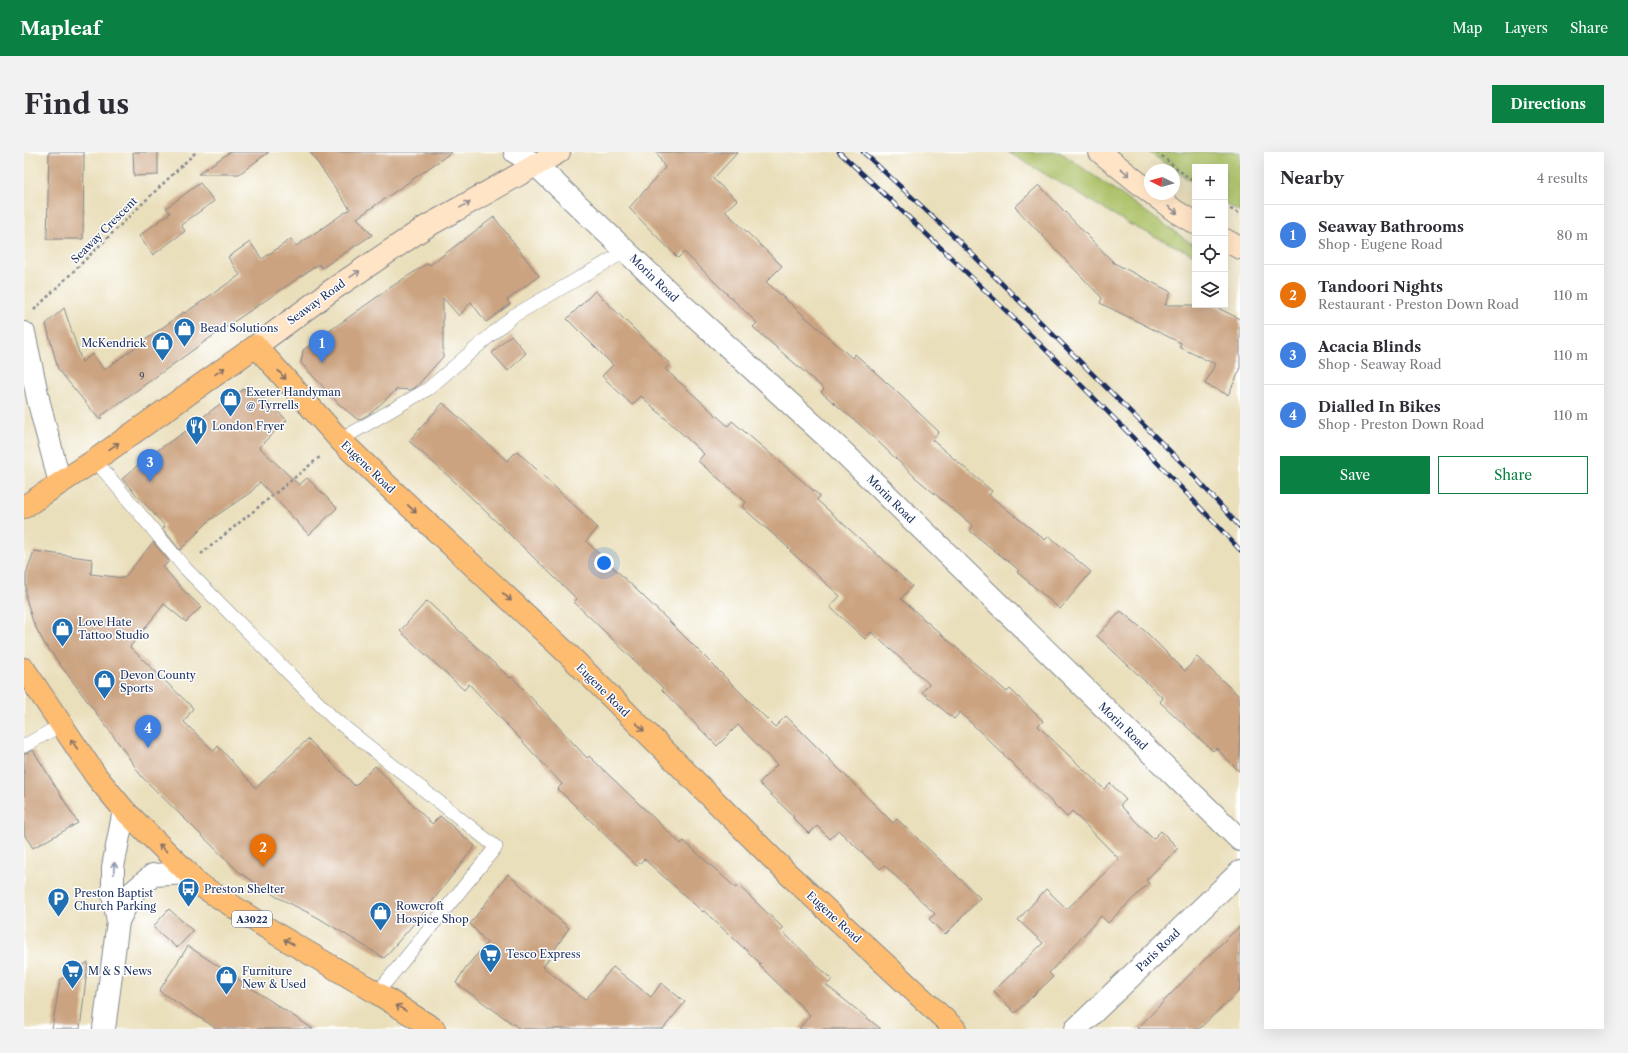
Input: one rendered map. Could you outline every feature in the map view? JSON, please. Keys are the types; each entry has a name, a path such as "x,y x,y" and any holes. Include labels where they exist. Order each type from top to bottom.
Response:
{"main road":[{"name":"Seaway Road","path":"24,507 95,460 256,346 332,290 424,228 559,152"},
{"path":"1100,152 1144,187"},
{"path":"1160,200 1175,212 1192,221"},
{"path":"1228,242 1240,248"},
{"name":"Eugene Road","path":"256,346 340,440 396,495 569,655 786,872 955,1029"},
{"name":"A3022","path":"25,669 96,776 124,810 198,884 271,931 377,993 434,1029"}],"street":[{"name":"Morin Road","path":"515,152 536,166 676,299 841,450 1240,840"},
{"path":"27,324 28,371 60,483"},
{"path":"104,1029 118,921 113,895 113,867 124,810"},
{"name":"Paris Road","path":"1076,1029 1240,872"},
{"path":"118,921 132,892 153,875 188,873"}],"lane":[{"path":"340,440 428,389 513,316 626,251"},
{"path":"95,460 185,568 334,718 496,847 377,993"},
{"path":"24,746 62,725"}],"path":[{"name":"Seaway Crescent","path":"27,324 142,204 196,152"},
{"path":"1157,152 1192,181"},
{"path":"1228,208 1240,214"},
{"path":"185,568 340,440"}],"green space":[{"path":"1008,152 1060,152 1192,244 1192,254 1131,225"},
{"path":"1149,152 1240,152 1240,212 1228,205 1228,164 1192,164 1192,182 1180,174 1180,164 1166,164"}],"building":[{"path":"49,152 84,152 83,239 47,239"},
{"path":"133,152 158,152 158,175 134,176"},
{"path":"230,152 269,152 239,174 198,174"},
{"path":"310,152 452,152 357,218 372,235 322,268 319,264 207,340 101,416 102,418 99,419 58,369 46,324 64,308 82,362 93,354 104,370 184,312 185,313 240,275 228,257 250,242 262,259 291,239 296,246 350,209"},
{"path":"656,152 738,152 713,179 737,200 725,211 782,266 766,282 852,358 855,354 939,432 932,440 992,491 989,495 1045,540 1049,536 1091,572 1060,609 1017,572 1019,570 970,531 973,526 916,478 865,429 821,392 824,389 753,327 757,323 684,252 678,258 629,208 665,168"},
{"path":"200,183 214,201 181,225 185,231 153,255 139,236 170,213 166,208"},
{"path":"1039,185 1114,263 1171,292 1165,305 1192,305 1192,308 1218,308 1240,319 1240,370 1228,395 1205,384 1215,364 1179,347 1181,343 1100,303 1102,298 1015,207"},
{"path":"494,217 539,276 507,300 510,304 486,322 471,302 459,316 443,298 443,357 415,388 410,390 397,389 371,413 358,420 340,405 301,363 303,350 391,287 428,263 430,265"},
{"path":"595,291 670,364 665,369 728,426 732,421 820,496 817,500 912,586 901,599 1007,692 1010,689 1043,721 1038,726 1104,789 1110,783 1126,800 1120,805 1153,839 1161,831 1178,848 1146,880 1149,883 1108,923 1101,916 1049,973 1053,977 1015,1013 994,991 1043,943 1018,920 1046,889 1067,909 1119,859 1072,811 1067,817 960,712 954,719 922,692 929,684 871,632 865,639 830,607 840,596 742,507 746,502 698,461 704,454 641,396 632,405 602,376 613,365 567,319"},
{"path":"511,335 526,353 508,371 492,353"},
{"path":"249,386 287,420 259,447 299,485 307,478 337,508 309,535 260,482 251,492 210,520 180,550 163,529 165,526 122,479 149,456 192,427 191,426 216,407"},
{"path":"443,403 507,461 517,451 598,528 586,541 775,727 786,716 893,823 897,819 980,898 945,935 929,919 935,914 884,865 880,869 838,830 830,839 817,826 809,834 759,783 777,765 738,725 717,746 662,690 663,688 574,602 577,599 456,483 409,441"},
{"path":"153,542 169,561 163,567 184,591 201,607 186,622 164,604 130,647 193,708 184,722 214,751 218,746 256,788 308,739 355,786 375,766 432,824 440,816 475,846 424,912 384,958 317,917 277,897 239,872 142,777 44,643 33,622 26,598 26,574 34,551 92,559 91,574 124,578"},
{"path":"427,601 510,678 512,677 587,758 589,756 681,844 684,841 736,888 738,885 783,928 781,930 832,980 826,985 881,1029 799,1029 810,1015 759,965 761,964 704,911 703,912 644,859 637,866 558,789 562,784 469,684 464,690 400,631"},
{"path":"1121,611 1146,632 1185,671 1197,657 1240,697 1240,772 1216,748 1213,751 1160,702 1163,698 1097,636"},
{"path":"33,750 78,823 33,848 24,834 24,754"},
{"path":"508,874 569,928 543,967 585,1000 613,967 651,997 661,983 685,1002 663,1029 520,1029 456,983 466,967 487,943 470,924"},
{"path":"169,909 193,931 177,948 153,927"},
{"path":"1240,926 1240,990 1199,1029 1137,1029 1199,965"},
{"path":"188,946 313,1029 217,1029 159,991"},
{"path":"88,962 80,1029 52,1029 60,980"}],"railway":[{"path":"839,152 1043,347 1143,448 1240,550"},
{"path":"863,152 958,240 1187,468 1240,527"}],"place":[{"name":"Bead Solutions","path":"184,348"},
{"name":"McKendrick","path":"162,362"},
{"name":"Seaway Bathrooms","path":"322,363"},
{"name":"Exeter Handyman @ Tyrrells","path":"230,418"},
{"name":"London Fryer","path":"196,446"},
{"name":"Acacia Blinds","path":"150,482"},
{"name":"Love Hate Tattoo Studio","path":"63,648"},
{"name":"Devon County Sports","path":"104,700"},
{"name":"Dialled In Bikes","path":"148,748"},
{"name":"Tandoori Nights","path":"263,867"},
{"name":"Preston Shelter","path":"188,908"},
{"name":"Preston Baptist Church Parking","path":"59,918"},
{"name":"Rowcroft Hospice Shop","path":"381,932"},
{"name":"Tesco Express","path":"490,974"},
{"name":"M & S News","path":"72,990"},
{"name":"Furniture New & Used","path":"227,996"}]}
